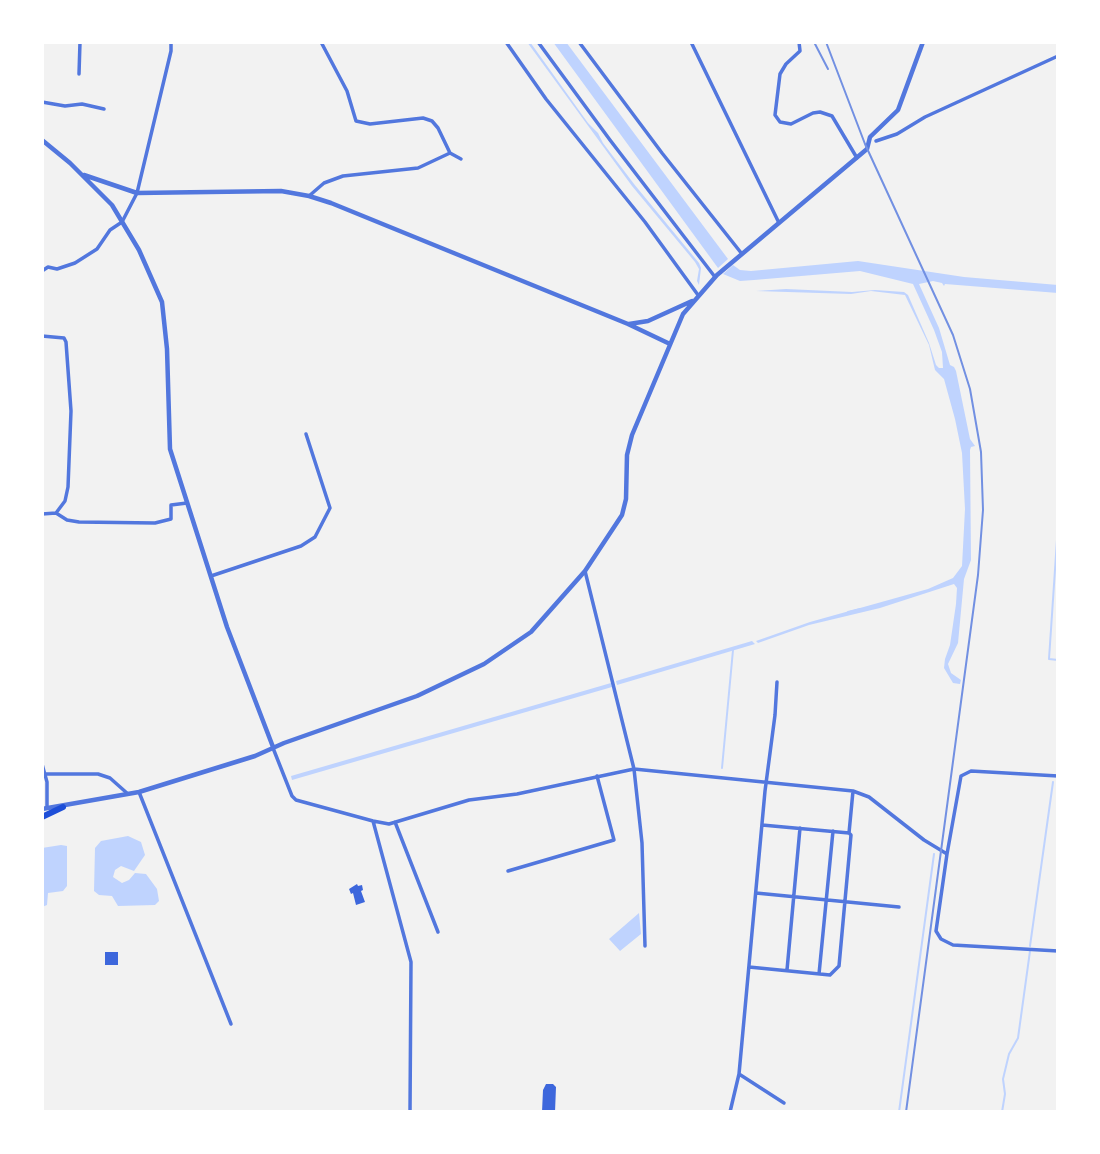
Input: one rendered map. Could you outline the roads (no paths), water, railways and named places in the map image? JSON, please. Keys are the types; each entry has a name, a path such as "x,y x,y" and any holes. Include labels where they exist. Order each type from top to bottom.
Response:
{"highway":[{"path":"42,817 63,807"}],"street":[{"path":"79,74 80,42"},
{"path":"42,271 48,267 57,269 75,263 97,249 110,230 122,222 136,193 171,51 170,42"},
{"path":"506,42 546,99 645,222 698,295"},
{"path":"538,42 716,276"},
{"path":"579,42 740,256"},
{"path":"691,42 779,223"},
{"path":"799,42 800,51 780,74 774,109 777,119 784,124 791,124 813,113 832,116 857,158"},
{"path":"42,764 46,774 44,809 139,792 255,756 273,747 417,696 484,664 516,644 544,621 585,571 622,515 632,435 683,314 716,276 867,149 870,137 898,110 923,42"},
{"path":"323,43 347,92 356,121 370,124 423,118 432,121 450,153 461,159"},
{"path":"876,141 897,134 925,117 1058,56"},
{"path":"42,102 65,106 82,104 104,109"},
{"path":"42,139 112,205 139,250 162,302 167,349 168,433 176,469 227,627 292,796 296,800 373,821 395,822 469,800 517,794 634,769 853,791 869,797 924,840 947,854"},
{"path":"309,196 324,183 343,177 418,168 450,153"},
{"path":"82,175 136,193 281,191 309,196 628,324 670,344"},
{"path":"628,324 648,321 692,301"},
{"path":"42,336 64,338 69,370 71,411 68,487 65,501 56,513"},
{"path":"211,576 301,546 315,537 330,508 306,434"},
{"path":"42,514 56,513 67,520 79,522 155,523 171,519 171,505 189,503"},
{"path":"585,571 634,769 642,843 645,946"},
{"path":"730,1112 739,1074 777,682"},
{"path":"1058,776 971,771 964,773 959,781 936,931 941,939 953,945 1058,951"},
{"path":"46,774 98,774 110,778 128,794"},
{"path":"508,871 614,840 597,776"},
{"path":"749,967 830,975 839,966 853,791"},
{"path":"139,792 231,1024"},
{"path":"373,821 411,962 410,1112"},
{"path":"395,822 438,932"},
{"path":"762,825 849,833"},
{"path":"787,971 800,828"},
{"path":"819,974 833,831"},
{"path":"756,893 899,907"},
{"path":"739,1074 784,1103"}],"water":[{"path":"527,42 530,42 634,184 699,263 701,268 699,285 699,269 695,262 632,186"},
{"path":"553,42 566,42 728,259 718,268"},
{"path":"858,261 964,277 1058,285 1058,293 944,286 933,281 919,284 939,328 950,365 956,371 970,439 975,446 970,450 971,560 964,579 958,643 948,664 951,673 961,680 960,684 953,683 944,668 956,604 957,588 954,584 880,608 809,625 758,643 756,641 810,622 928,589 953,578 962,566 965,509 962,453 955,419 944,379 935,370 929,345 905,295 871,291 851,294 756,291 786,289 852,292 875,290 904,292 908,295 929,343 936,365 943,368 942,352 913,284 860,271 740,281 723,274 733,265 740,270 751,271"},
{"path":"752,641 755,644 617,685 616,681"},
{"path":"611,683 612,687 292,780 291,776"},
{"path":"128,836 141,842 145,855 134,871 121,866 115,870 113,877 122,883 135,873 146,874 157,889 159,901 155,905 118,906 112,896 99,895 94,891 95,848 101,841"},
{"path":"67,846 67,886 63,891 48,893 47,905 42,907 42,848"},
{"path":"639,913 641,934 620,951 609,939"}],"waterway":[{"path":"1058,525 1049,659 1058,660"},
{"path":"848,612 860,609"},
{"path":"722,768 733,650"},
{"path":"1030,946 1053,782"},
{"path":"899,1112 934,854"},
{"path":"1002,1112 1005,1094 1003,1079 1009,1054 1018,1038 1030,951"}],"railway":[{"path":"814,42 828,69"},
{"path":"826,42 865,144 953,335 970,389 981,452 983,510 978,575 906,1112"}]}
